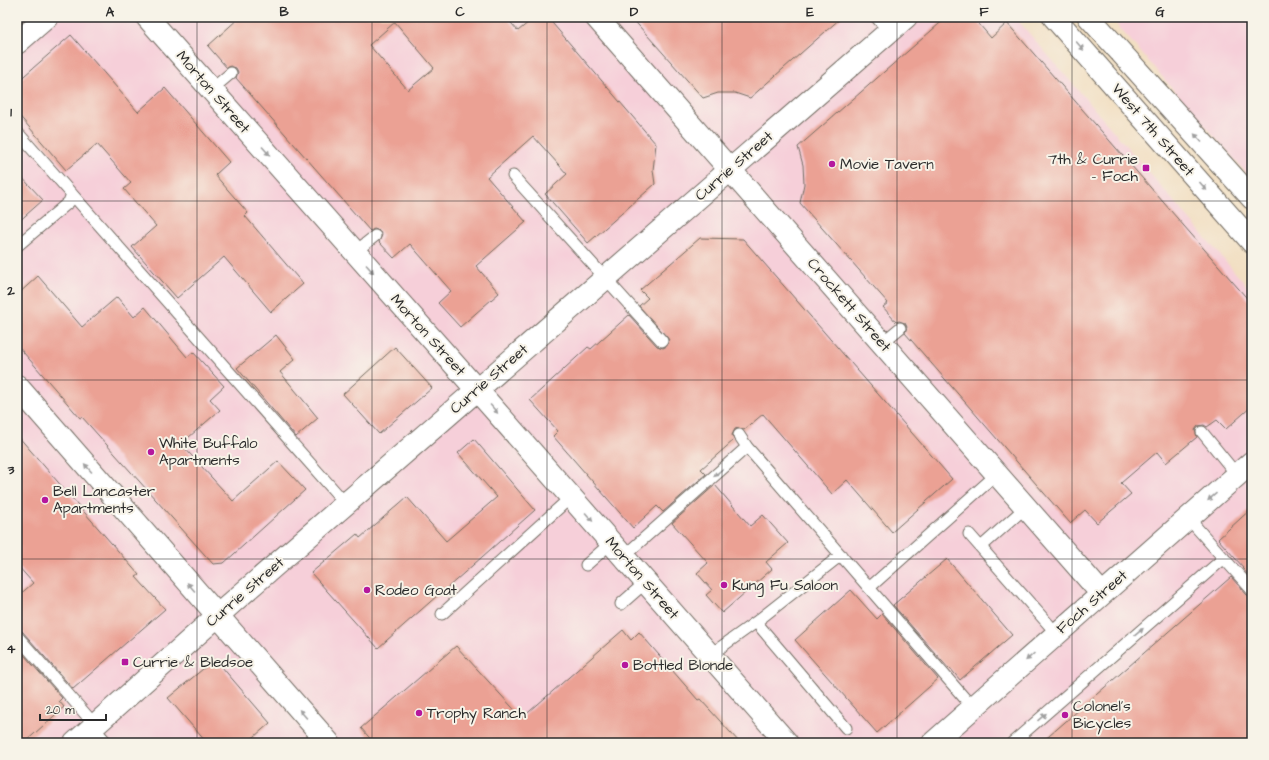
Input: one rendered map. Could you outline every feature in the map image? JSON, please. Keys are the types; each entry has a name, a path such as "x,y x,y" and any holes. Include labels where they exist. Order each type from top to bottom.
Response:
{"street":[{"path":"17,43 47,17"},
{"name":"Morton Street","path":"147,17 787,743"},
{"name":"Crockett Street","path":"596,17 1102,594"},
{"name":"Currie Street","path":"75,743 217,616 730,170 883,24 906,17"},
{"name":"West 7th Street","path":"1054,17 1252,242"},
{"name":"West 7th Street","path":"1089,17 1252,198"},
{"path":"17,386 329,743"},
{"name":"Foch Street","path":"933,743 1245,469"}],"lane":[{"path":"211,90 231,73"},
{"path":"17,132 346,504"},
{"path":"513,176 662,341"},
{"path":"17,246 69,202 72,194"},
{"path":"355,252 375,236"},
{"path":"882,343 900,328"},
{"path":"1202,432 1245,469"},
{"path":"739,435 747,447 973,708"},
{"path":"586,565 618,550 747,447"},
{"path":"869,588 997,474"},
{"path":"442,614 571,497"},
{"path":"981,547 1026,507"},
{"path":"1188,518 1252,590"},
{"path":"969,534 1056,634"},
{"path":"710,655 756,622 841,555"},
{"path":"1012,743 1224,558"},
{"path":"621,604 646,582"},
{"path":"756,622 846,728"},
{"path":"17,636 107,743"}],"shaded area":[{"path":"17,17 1015,17 1252,292 1252,743 17,743"},
{"path":"1110,17 1252,17 1252,180"}],"building":[{"path":"240,17 506,17 518,31 535,17 547,17 656,144 653,170 655,184 588,243 545,194 567,174 533,136 487,177 526,222 476,266 499,293 460,327 438,303 451,291 410,244 394,258 379,242 382,235 380,231 374,229 370,231 236,78 238,72 236,68 230,66 227,68 208,46","holes":["395,22 434,68 408,90 369,45"]},
{"path":"631,17 842,17 750,98 735,93 718,93 703,98"},
{"path":"947,17 973,17 991,38 1007,23 1252,304 1252,406 1226,429 1217,420 1207,427 1204,425 1198,426 1195,430 1197,437 1166,463 1157,452 1121,483 1131,494 1097,523 1085,510 1070,523 905,333 907,327 905,323 899,321 896,322 883,307 888,303 800,203 804,184 803,165 798,147"},
{"path":"71,35 138,112 165,88 229,162 215,175 248,213 245,216 303,284 271,312 224,257 177,298 132,247 156,226 124,189 131,183 97,144 66,170 17,113 17,82"},
{"path":"17,172 43,200 17,223"},
{"path":"700,238 743,239 952,479 892,532 847,480 832,494 763,414 744,430 739,428 735,429 732,435 734,440 701,469 706,474 663,512 657,506 633,528 553,436 558,431 530,400 588,347 591,349 629,315 657,346 663,348 667,346 669,340 667,337 639,306 648,298 640,290"},
{"path":"38,276 82,327 117,297 134,317 145,307 187,357 193,352 224,386 210,399 220,410 181,444 233,501 278,461 305,490 224,563 213,564 82,417 80,418 17,345 17,295"},
{"path":"276,335 295,359 280,372 318,418 296,437 237,368"},
{"path":"395,347 432,388 379,434 343,394"},
{"name":"Bell Lancaster Apartments","path":"17,435 139,575 136,577 165,609 73,689 22,631 17,629 17,597 33,583 17,565"},
{"path":"474,439 535,510 378,648 311,573 357,534 360,538 407,497 446,541 497,497 458,453"},
{"path":"715,485 750,526 763,515 788,543 766,562 772,569 722,613 706,595 712,590 697,573 708,563 672,523"},
{"path":"1252,508 1252,579 1218,539"},
{"path":"947,559 1012,635 960,680 893,605"},
{"path":"1231,577 1247,595 1252,597 1252,743 1041,743"},
{"path":"851,590 877,619 882,614 938,679 877,733 795,640"},
{"path":"623,630 631,640 639,632 698,700 700,699 740,743 374,743 361,728 456,646 522,718"},
{"path":"17,647 62,698 59,701 64,707 24,743 17,743"},
{"path":"215,659 270,723 247,743 207,743 168,698"}],"place":[{"name":"Movie Tavern","path":"832,164"},
{"name":"7th & Currie - Foch","path":"1146,168"},
{"name":"White Buffalo Apartments","path":"151,452"},
{"name":"Bell Lancaster Apartments","path":"45,500"},
{"name":"Kung Fu Saloon","path":"724,585"},
{"name":"Rodeo Goat","path":"367,590"},
{"name":"Currie & Bledsoe","path":"125,662"},
{"name":"Bottled Blonde","path":"625,665"},
{"name":"Trophy Ranch","path":"419,713"},
{"name":"Colonel's Bicycles","path":"1065,715"}]}
